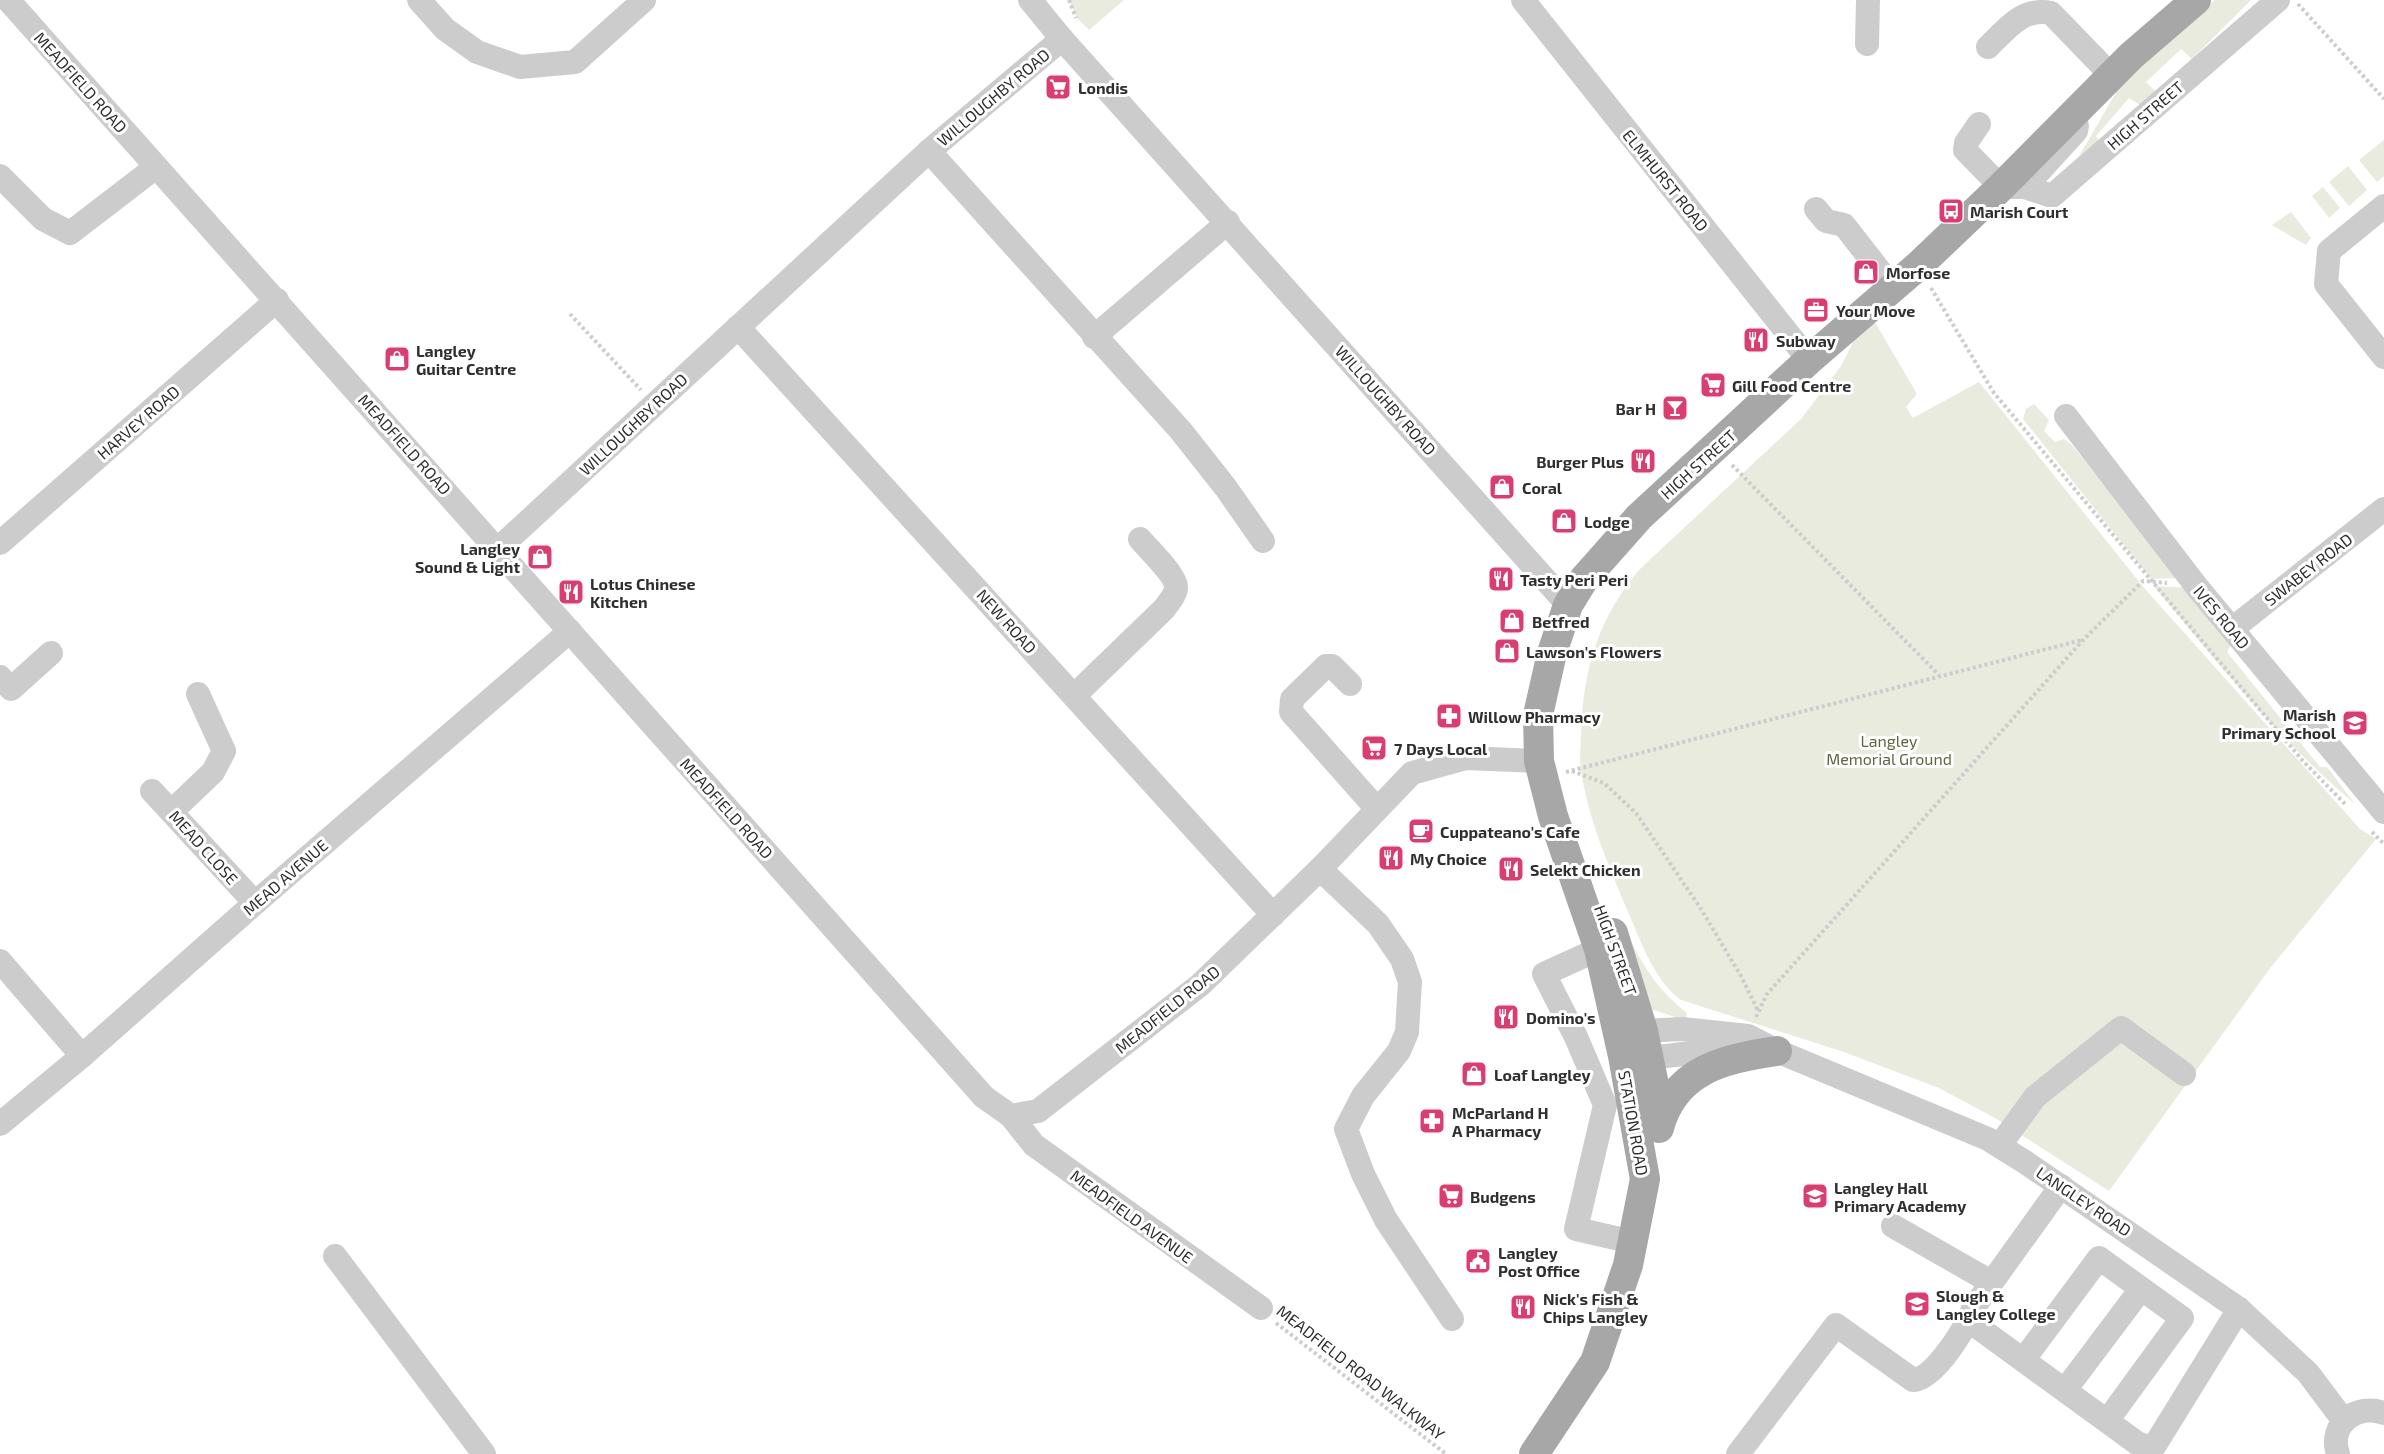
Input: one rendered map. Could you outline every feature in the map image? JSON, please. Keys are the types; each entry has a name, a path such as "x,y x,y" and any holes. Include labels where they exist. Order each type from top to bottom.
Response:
{"main road":[{"name":"HIGH STREET","path":"1638,1048 1599,949 1553,816 1551,770 1538,715 1552,653 1568,605 1584,579 1639,517 1716,449 1809,360 2013,187 2081,106 2111,75 2196,0"},
{"name":"HIGH STREET","path":"1553,816 1607,915 1638,1048"},
{"name":"STATION ROAD","path":"1638,1048 1661,1119"},
{"name":"STATION ROAD","path":"1534,1454 1594,1362 1628,1264 1645,1179 1638,1048"},
{"path":"1645,1179 1661,1119 1684,1081 1717,1062 1777,1051"}],"street":[{"name":"MEADFIELD ROAD","path":"8,0 984,1097 1011,1116 1038,1111 1200,985 1320,869 1412,773 1466,758 1551,770"},
{"path":"419,0 445,29 477,52 520,67 575,62 644,0"},
{"path":"1029,0 1062,39"},
{"name":"ELMHURST ROAD","path":"1523,0 1809,360"},
{"path":"1867,44 1868,0"},
{"name":"HIGH STREET","path":"2013,187 2052,196 2278,0"},
{"path":"1988,47 2020,16 2030,12 2051,13 2111,75"},
{"name":"WILLOUGHBY ROAD","path":"498,549 930,151 1062,39 1568,605"},
{"path":"1979,124 1966,143 1965,150 2013,187"},
{"path":"930,151 1181,431 1226,488 1263,541"},
{"path":"0,176 43,219 70,233 156,167"},
{"path":"2384,206 2329,251 2326,284 2384,357"},
{"path":"1816,208 1826,221 1844,225 1893,288"},
{"path":"1094,336 1228,222"},
{"name":"HARVEY ROAD","path":"0,543 277,300"},
{"name":"NEW ROAD","path":"738,327 1273,915"},
{"name":"IVES ROAD","path":"2068,426 2232,629 2374,818"},
{"name":"SWABEY ROAD","path":"2232,629 2384,509"},
{"path":"1075,695 1164,609 1174,594 1176,586 1173,578 1140,539"},
{"name":"MEAD AVENUE","path":"0,1124 82,1056 570,631"},
{"path":"4,688 51,652"},
{"path":"1350,684 1332,666 1326,666 1292,699 1291,711 1377,808"},
{"path":"172,811 213,772 224,751 198,694"},
{"name":"MEAD CLOSE","path":"152,790 255,903"},
{"path":"1320,869 1378,924 1402,958 1410,982 1407,1032 1400,1051 1363,1096 1346,1129 1363,1174 1386,1220 1452,1319"},
{"path":"1599,949 1544,975 1576,1037 1605,1105 1599,1136 1585,1182 1576,1229 1633,1242"},
{"path":"0,961 82,1056"},
{"path":"2000,1145 2034,1098 2121,1028 2184,1074"},
{"name":"LANGLEY ROAD","path":"1638,1048 1682,1029 1748,1036 1777,1051 2000,1145 2239,1309 2307,1373 2344,1420"},
{"name":"LANGLEY ROAD","path":"1638,1048 1746,1047 1777,1051"},
{"name":"MEADFIELD AVENUE","path":"1011,1116 1034,1145 1261,1308"},
{"path":"1737,1454 1836,1325 1913,1380 1925,1377 1933,1370 1991,1282 2061,1186"},
{"path":"1893,1226 1991,1282"},
{"path":"335,1256 484,1454"},
{"path":"2024,1359 2099,1258 2182,1318 2107,1421"},
{"path":"2065,1390 2141,1289"},
{"path":"1968,1320 2137,1443 2151,1450 2239,1309"},
{"path":"2338,1454 2335,1440 2344,1420 2359,1411 2384,1413"}],"path":[{"path":"2294,0 2384,99"},
{"path":"1918,266 1994,393 2303,761 2349,808"},
{"path":"570,314 655,404"},
{"path":"1716,449 1940,676"},
{"path":"1748,1036 1767,994 2083,640 2143,581 2197,588"},
{"path":"1551,770 2083,640"},
{"path":"1551,770 1604,783 1636,813 1701,909 1741,976 1758,1012"},
{"path":"2374,818 2384,844"},
{"name":"MEADFIELD ROAD WALKWAY","path":"1261,1308 1278,1325 1446,1454"}],"green space":[{"path":"1069,0 1124,0 1089,30 1077,18"},
{"path":"2215,0 2251,0 2192,59 2181,49 2146,82 2158,94 2143,107 2129,98 2096,136 2104,147 2078,158 2121,84 2143,58"},
{"path":"2384,140 2384,176 2377,182 2359,160"},
{"path":"2348,166 2367,190 2349,206 2329,182"},
{"path":"2323,187 2340,208 2329,218 2312,196"},
{"path":"2291,212 2311,238 2306,245 2272,225"},
{"name":"Langley Memorial Ground","path":"1872,317 1917,394 1906,407 1913,418 1979,382 2145,589 2360,829 2376,839 2271,967 2109,1191 1995,1118 1939,1088 1841,1051 1681,1000 1663,982 1644,948 1607,860 1584,788 1580,761 1585,687 1596,644 1615,604 1642,567 1801,419 1841,366 1857,334"},
{"path":"2034,404 2049,420 2044,431 2055,442 2064,439 2071,444 2180,578 2151,579 2023,419 2026,409"},
{"path":"2154,586 2190,588 2231,645 2227,652 2320,767 2327,767 2355,804 2300,754 2275,727 2225,672"},
{"path":"1619,919 1647,970 1664,992 1687,1013 1686,1018 1651,1009 1616,920"}],"place":[{"name":"Londis","path":"1058,87"},
{"name":"Marish Court","path":"1951,211"},
{"name":"Morfose","path":"1866,272"},
{"name":"Your Move","path":"1816,310"},
{"name":"Subway","path":"1756,340"},
{"name":"Langley Guitar Centre","path":"397,359"},
{"name":"Gill Food Centre","path":"1713,385"},
{"name":"Bar H","path":"1675,408"},
{"name":"Burger Plus","path":"1643,461"},
{"name":"Coral","path":"1502,487"},
{"name":"Lodge","path":"1564,521"},
{"name":"Langley Sound & Light","path":"540,557"},
{"name":"Tasty Peri Peri","path":"1501,579"},
{"name":"Lotus Chinese Kitchen","path":"571,592"},
{"name":"Betfred","path":"1512,621"},
{"name":"Lawson's Flowers","path":"1507,651"},
{"name":"Willow Pharmacy","path":"1449,716"},
{"name":"Marish Primary School","path":"2355,723"},
{"name":"7 Days Local","path":"1374,748"},
{"name":"Cuppateano's Cafe","path":"1421,831"},
{"name":"My Choice","path":"1391,858"},
{"name":"Selekt Chicken","path":"1511,869"},
{"name":"Domino's","path":"1506,1017"},
{"name":"Loaf Langley","path":"1474,1074"},
{"name":"McParland H A Pharmacy","path":"1432,1121"},
{"name":"Budgens","path":"1451,1196"},
{"name":"Langley Hall Primary Academy","path":"1815,1196"},
{"name":"Langley Post Office","path":"1478,1261"},
{"name":"Slough & Langley College","path":"1917,1304"},
{"name":"Nick's Fish & Chips Langley","path":"1523,1307"}]}
